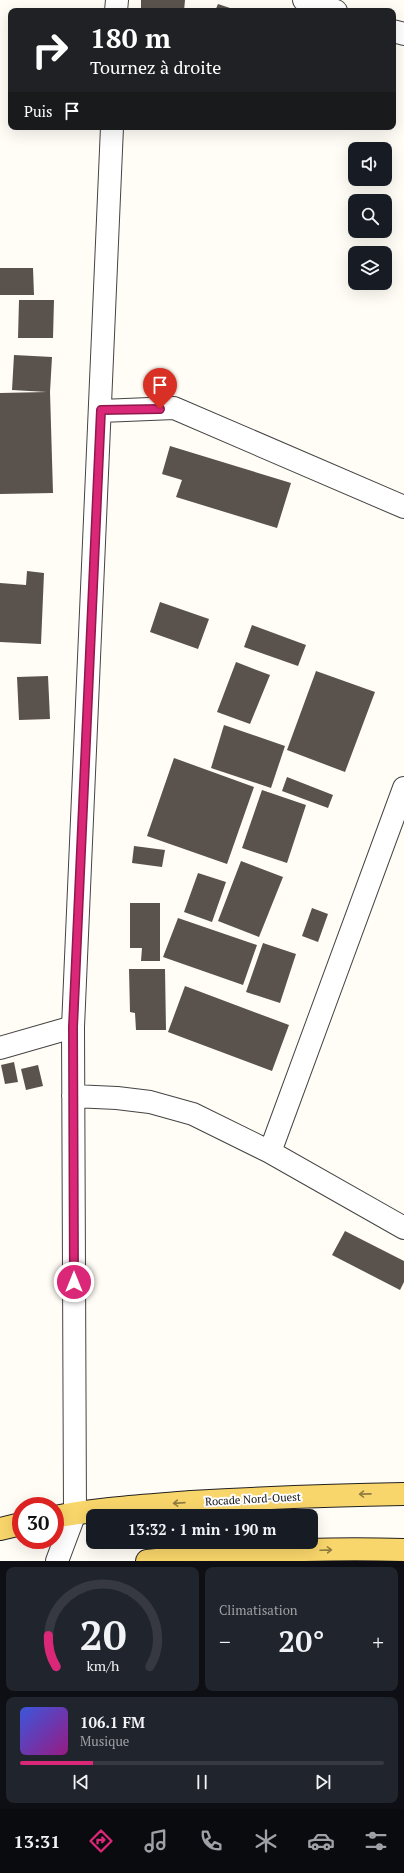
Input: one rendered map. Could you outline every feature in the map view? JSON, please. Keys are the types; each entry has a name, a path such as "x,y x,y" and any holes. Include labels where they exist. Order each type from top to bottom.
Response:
{"main road":[{"name":"Rocade Nord-Ouest","path":"65,1515 150,1505 229,1500 323,1495 404,1494"},
{"path":"0,1529 12,1526"},
{"path":"147,1561 253,1552 360,1549 404,1550"}],"street":[{"path":"304,0 327,8"},
{"path":"57,1561 65,1515 73,1027 101,410 112,130"},
{"path":"101,410 174,408 404,507"},
{"path":"270,1152 404,788"},
{"path":"0,1048 73,1027"},
{"path":"73,1096 117,1098 150,1102 193,1114 270,1152 404,1228"}],"building":[{"path":"141,0 185,0 184,8 141,8"},
{"path":"218,4 230,8 216,8"},
{"path":"0,268 33,268 34,295 0,295"},
{"path":"19,300 54,300 53,338 18,338"},
{"path":"14,355 52,357 50,392 53,493 0,494 0,393 47,392 12,390"},
{"path":"170,446 291,483 277,528 176,497 182,480 162,474"},
{"path":"27,571 44,573 41,644 0,642 0,583 26,585"},
{"path":"160,602 209,619 198,649 150,632"},
{"path":"252,625 306,645 298,666 244,647"},
{"path":"236,662 270,675 250,724 217,712"},
{"path":"316,671 375,692 345,772 287,750"},
{"path":"48,676 50,719 19,720 17,677"},
{"path":"224,725 285,746 271,788 211,768"},
{"path":"174,758 254,787 227,864 147,836"},
{"path":"287,777 333,795 328,808 282,791"},
{"path":"262,790 306,805 287,863 242,848"},
{"path":"134,846 165,850 162,867 132,863"},
{"path":"241,861 283,877 259,937 218,921"},
{"path":"198,873 226,882 212,922 184,912"},
{"path":"130,903 160,903 160,961 141,961 142,948 130,948"},
{"path":"312,908 328,914 318,942 302,936"},
{"path":"178,918 257,945 243,985 163,957"},
{"path":"263,943 296,954 280,1003 246,992"},
{"path":"129,969 165,969 166,1030 136,1030 135,1013 130,1012"},
{"path":"185,986 289,1025 272,1071 168,1032"},
{"path":"14,1062 18,1082 5,1084 1,1065"},
{"path":"38,1065 43,1086 26,1090 21,1069"},
{"path":"345,1231 404,1261 404,1282 400,1290 332,1255"}],"route":[{"path":"74,1282 73,1027 101,410 160,409"}]}
